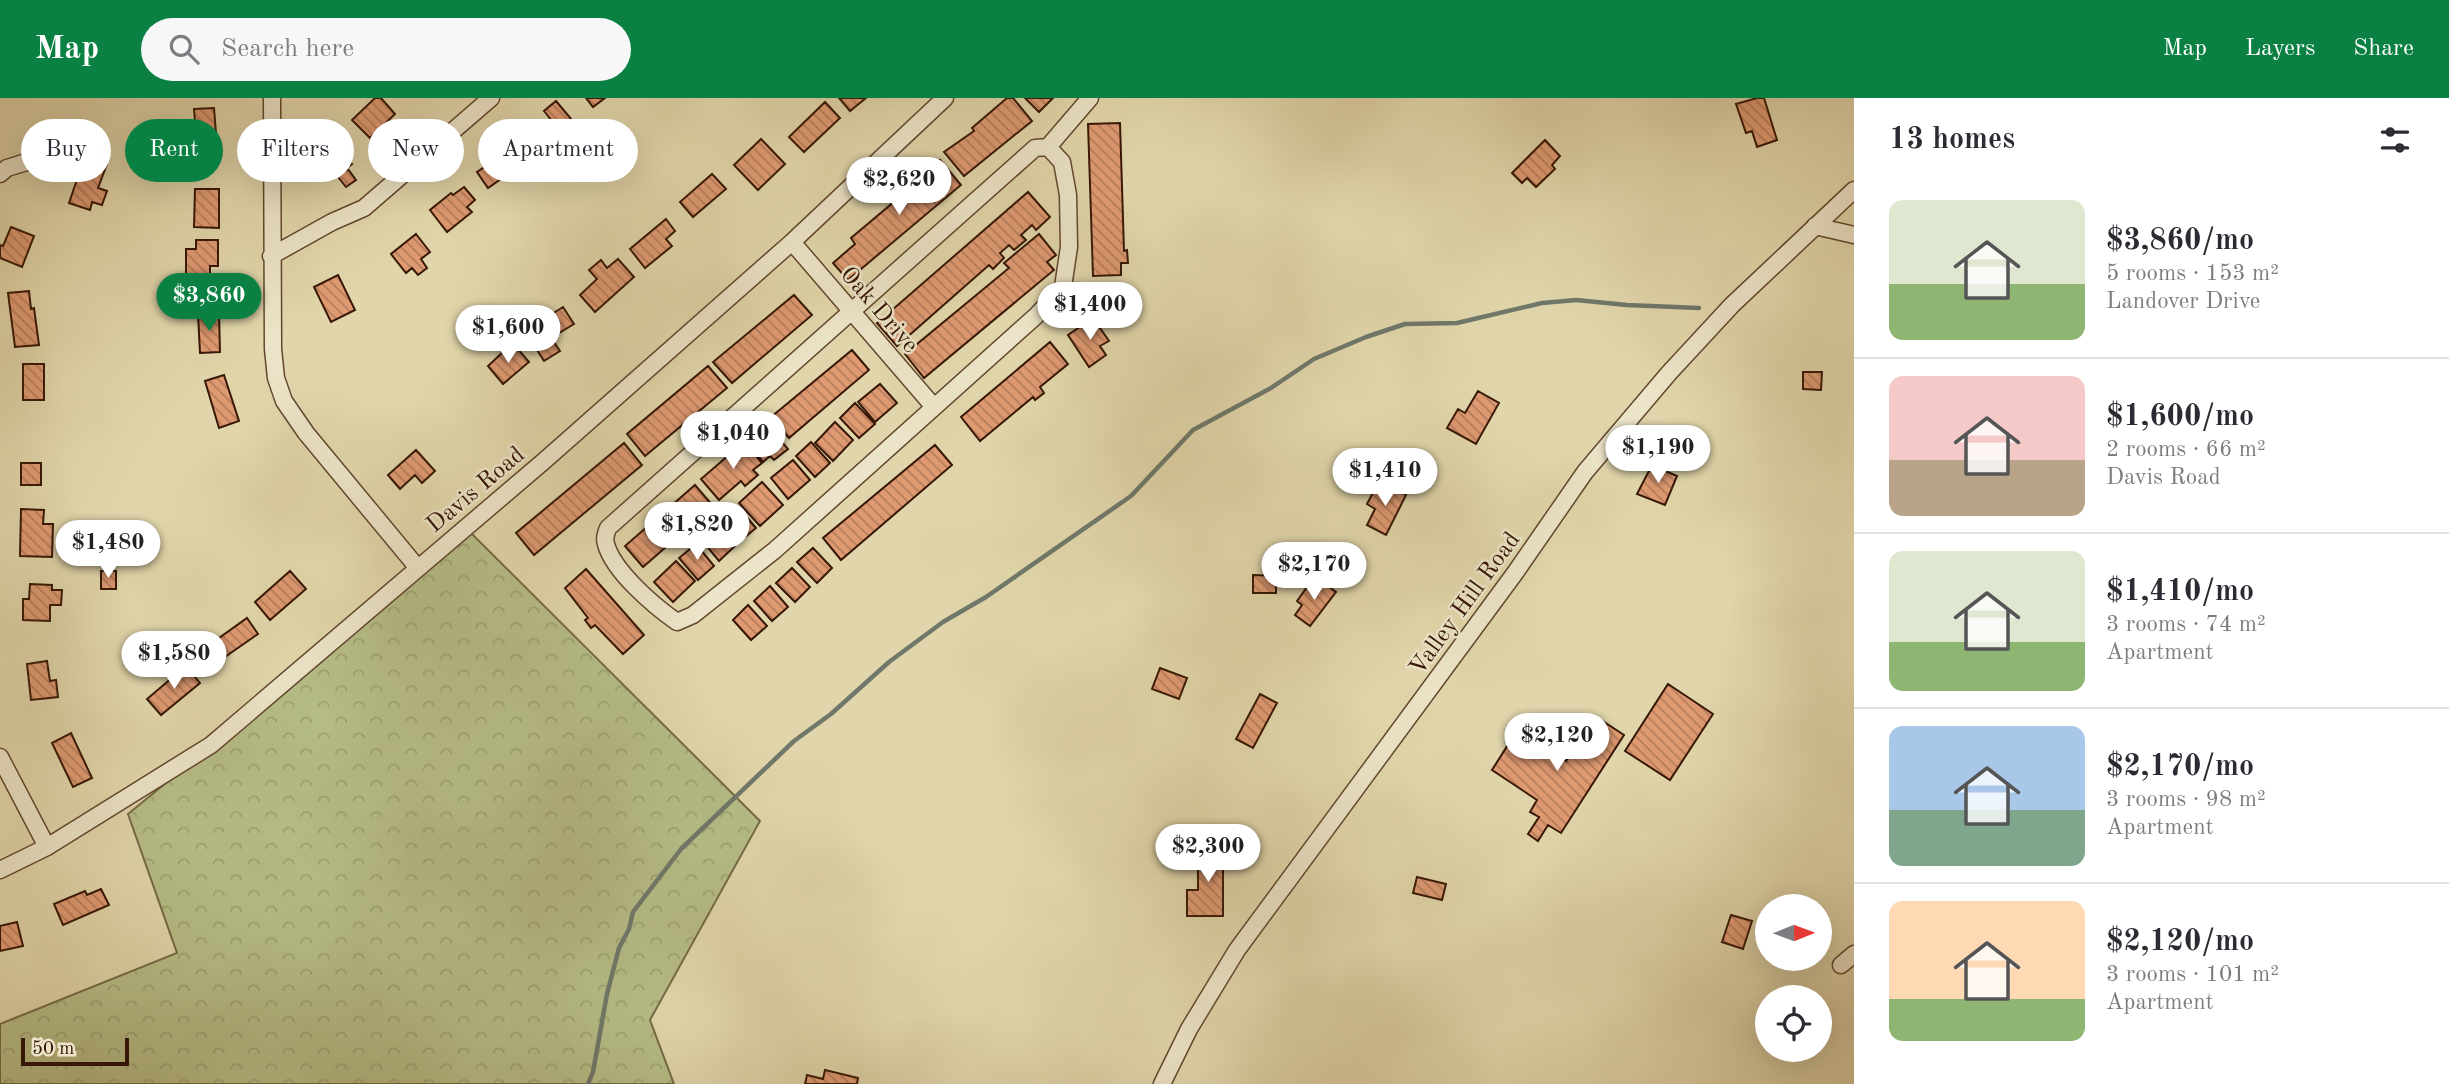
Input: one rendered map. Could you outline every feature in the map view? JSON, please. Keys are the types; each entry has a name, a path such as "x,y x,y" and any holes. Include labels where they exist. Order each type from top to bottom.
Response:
{"street":[{"path":"272,98 271,256 276,378 284,401 306,433 417,568"},
{"path":"271,256 332,222 364,208 491,98"},
{"name":"Davis Road","path":"0,870 47,848 211,745 544,461 792,242 945,98"},
{"path":"1048,147 1062,162 1068,195 1069,247 1063,287 1037,315 775,550 693,615 677,622 661,611 614,562 605,541 608,527 1035,148 1048,147 1090,98"},
{"path":"0,174 7,168 21,164"},
{"name":"Valley Hill Road","path":"1162,1084 1189,1029 1237,950 1515,573 1585,472 1669,373 1732,305 1854,190"},
{"path":"1815,226 1854,236"},
{"name":"Oak Drive","path":"792,242 934,407"},
{"path":"0,757 47,848"},
{"path":"1841,965 1854,954"}],"green space":[{"path":"471,533 760,821 650,1020 674,1084 0,1084 0,1024 177,953 128,814"}],"building":[{"path":"375,98 381,98 395,114 390,119 368,119 368,136 353,119"},
{"path":"586,98 605,98 593,107"},
{"path":"839,98 866,98 850,111"},
{"path":"1007,98 1013,98 1032,121 964,176 944,152 974,131 972,128"},
{"path":"1025,98 1053,98 1039,112"},
{"path":"1764,98 1777,140 1757,147 1752,131 1746,133 1736,104"},
{"path":"556,101 571,119 550,119 544,111"},
{"path":"825,102 840,118 804,152 789,137"},
{"path":"214,108 215,119 195,119 194,109"},
{"path":"1120,123 1124,251 1127,250 1128,263 1121,263 1121,275 1093,276 1088,124"},
{"path":"761,139 785,164 758,190 734,165"},
{"path":"1545,140 1560,156 1552,165 1555,169 1536,187 1527,178 1522,183 1512,173"},
{"path":"940,160 961,185 848,280 833,263 855,244 851,238 902,195 898,190 908,182 911,185 922,176 917,171 927,163 931,167"},
{"path":"712,174 726,189 693,217 680,202"},
{"path":"76,182 100,182 98,188 107,191 102,205 92,202 90,210 69,203"},
{"path":"484,182 497,182 488,188"},
{"path":"464,187 475,200 467,207 472,212 447,232 430,210 451,193 453,195"},
{"path":"195,189 219,189 219,228 194,227"},
{"path":"1028,192 1050,217 1036,230 1032,225 1021,235 1026,240 1014,250 1009,245 1000,253 1004,258 993,269 989,265 897,346 877,323"},
{"path":"666,219 675,231 666,239 672,246 645,268 630,249"},
{"path":"11,227 34,236 22,267 0,258 0,245 3,246"},
{"path":"416,234 430,252 421,259 427,268 418,275 412,268 406,273 391,254"},
{"path":"1039,234 1056,255 1047,262 1054,270 924,378 905,354 1009,268 1004,263"},
{"path":"196,240 218,240 218,266 210,266 210,277 186,277 186,249 196,249"},
{"path":"618,259 634,277 595,312 580,295 597,279 589,270 601,260 607,268"},
{"path":"338,275 355,310 331,322 314,287"},
{"path":"1102,285 1130,286 1129,317 1101,320"},
{"path":"29,291 39,345 15,347 8,293"},
{"path":"794,295 812,315 732,383 713,362"},
{"path":"563,307 574,324 551,338 560,351 544,361 525,331"},
{"path":"198,314 219,314 220,352 200,353"},
{"path":"1093,318 1109,341 1100,346 1106,355 1089,367 1068,335"},
{"path":"1050,342 1068,364 1040,387 1044,393 1035,400 1033,397 980,441 961,417"},
{"path":"516,347 529,362 503,384 488,366 503,352 505,356"},
{"path":"852,350 869,370 789,438 771,417"},
{"path":"23,364 44,364 44,400 23,400"},
{"path":"708,366 727,388 645,456 627,434"},
{"path":"1803,372 1822,372 1821,390 1803,389"},
{"path":"224,375 239,421 219,428 205,381"},
{"path":"880,384 897,403 875,422 858,402"},
{"path":"1478,391 1499,403 1476,444 1447,428 1458,409 1465,413"},
{"path":"855,403 875,424 859,438 840,418"},
{"path":"835,422 853,440 833,461 815,443"},
{"path":"766,423 788,449 774,460 770,456 763,462 745,440"},
{"path":"744,442 762,463 753,470 758,475 745,486 741,481 719,500 701,479"},
{"path":"811,442 830,463 815,477 796,456"},
{"path":"624,443 642,465 534,555 516,533"},
{"path":"935,445 952,465 841,560 823,538"},
{"path":"416,450 435,471 422,483 415,475 400,489 388,475"},
{"path":"793,460 810,480 788,499 771,478"},
{"path":"21,463 41,463 41,485 21,485"},
{"path":"1652,465 1677,476 1665,505 1637,494"},
{"path":"762,482 783,505 760,526 739,503"},
{"path":"695,485 713,506 643,567 625,546"},
{"path":"1388,485 1406,495 1386,535 1367,525 1375,509 1367,504 1376,487 1384,491"},
{"path":"738,507 756,528 739,542 721,521"},
{"path":"21,509 44,510 43,524 53,524 52,557 20,556"},
{"path":"717,525 735,546 719,561 701,539"},
{"path":"696,544 714,566 698,580 679,558"},
{"path":"813,548 832,568 817,583 797,562"},
{"path":"676,561 695,581 673,602 654,582"},
{"path":"792,568 810,587 795,602 776,583"},
{"path":"586,569 644,635 623,654 595,625 591,628 585,620 588,618 565,588"},
{"path":"101,571 116,571 116,589 101,589"},
{"path":"290,571 306,589 270,620 255,602"},
{"path":"1253,575 1276,576 1276,593 1253,593"},
{"path":"1320,580 1336,592 1310,626 1295,615 1302,605 1297,601 1310,583 1315,587"},
{"path":"30,584 52,585 52,590 62,590 61,605 50,605 50,621 23,620 23,599 29,599"},
{"path":"770,586 788,607 772,621 754,601"},
{"path":"748,605 767,626 751,640 733,620"},
{"path":"247,618 258,634 219,661 208,646"},
{"path":"47,661 50,681 56,680 58,697 31,700 27,664"},
{"path":"186,666 200,683 161,715 147,699"},
{"path":"1160,668 1187,678 1179,699 1152,689"},
{"path":"1668,684 1713,714 1670,780 1625,751"},
{"path":"1260,694 1277,703 1253,748 1236,739"},
{"path":"1595,716 1624,735 1561,833 1548,825 1538,841 1528,834 1539,817 1530,812 1537,800 1492,770 1518,729 1566,761"},
{"path":"71,733 92,778 73,787 52,743"},
{"path":"1198,845 1223,845 1223,916 1187,916 1187,890 1198,890"},
{"path":"1417,877 1446,884 1442,900 1413,893"},
{"path":"101,889 109,905 63,925 54,904 85,891 87,895"},
{"path":"1731,915 1752,921 1743,949 1722,942"},
{"path":"17,922 23,946 0,951 0,926"},
{"path":"825,1070 858,1078 857,1084 805,1084 807,1075 823,1079"}],"waterway":[{"path":"588,1084 593,1072 607,994 619,948 629,929 633,912 681,849 794,741 831,714 889,662 943,622 986,597 1131,496 1193,430 1271,388 1314,359 1405,324 1457,323 1542,303 1576,300 1699,308"}]}
